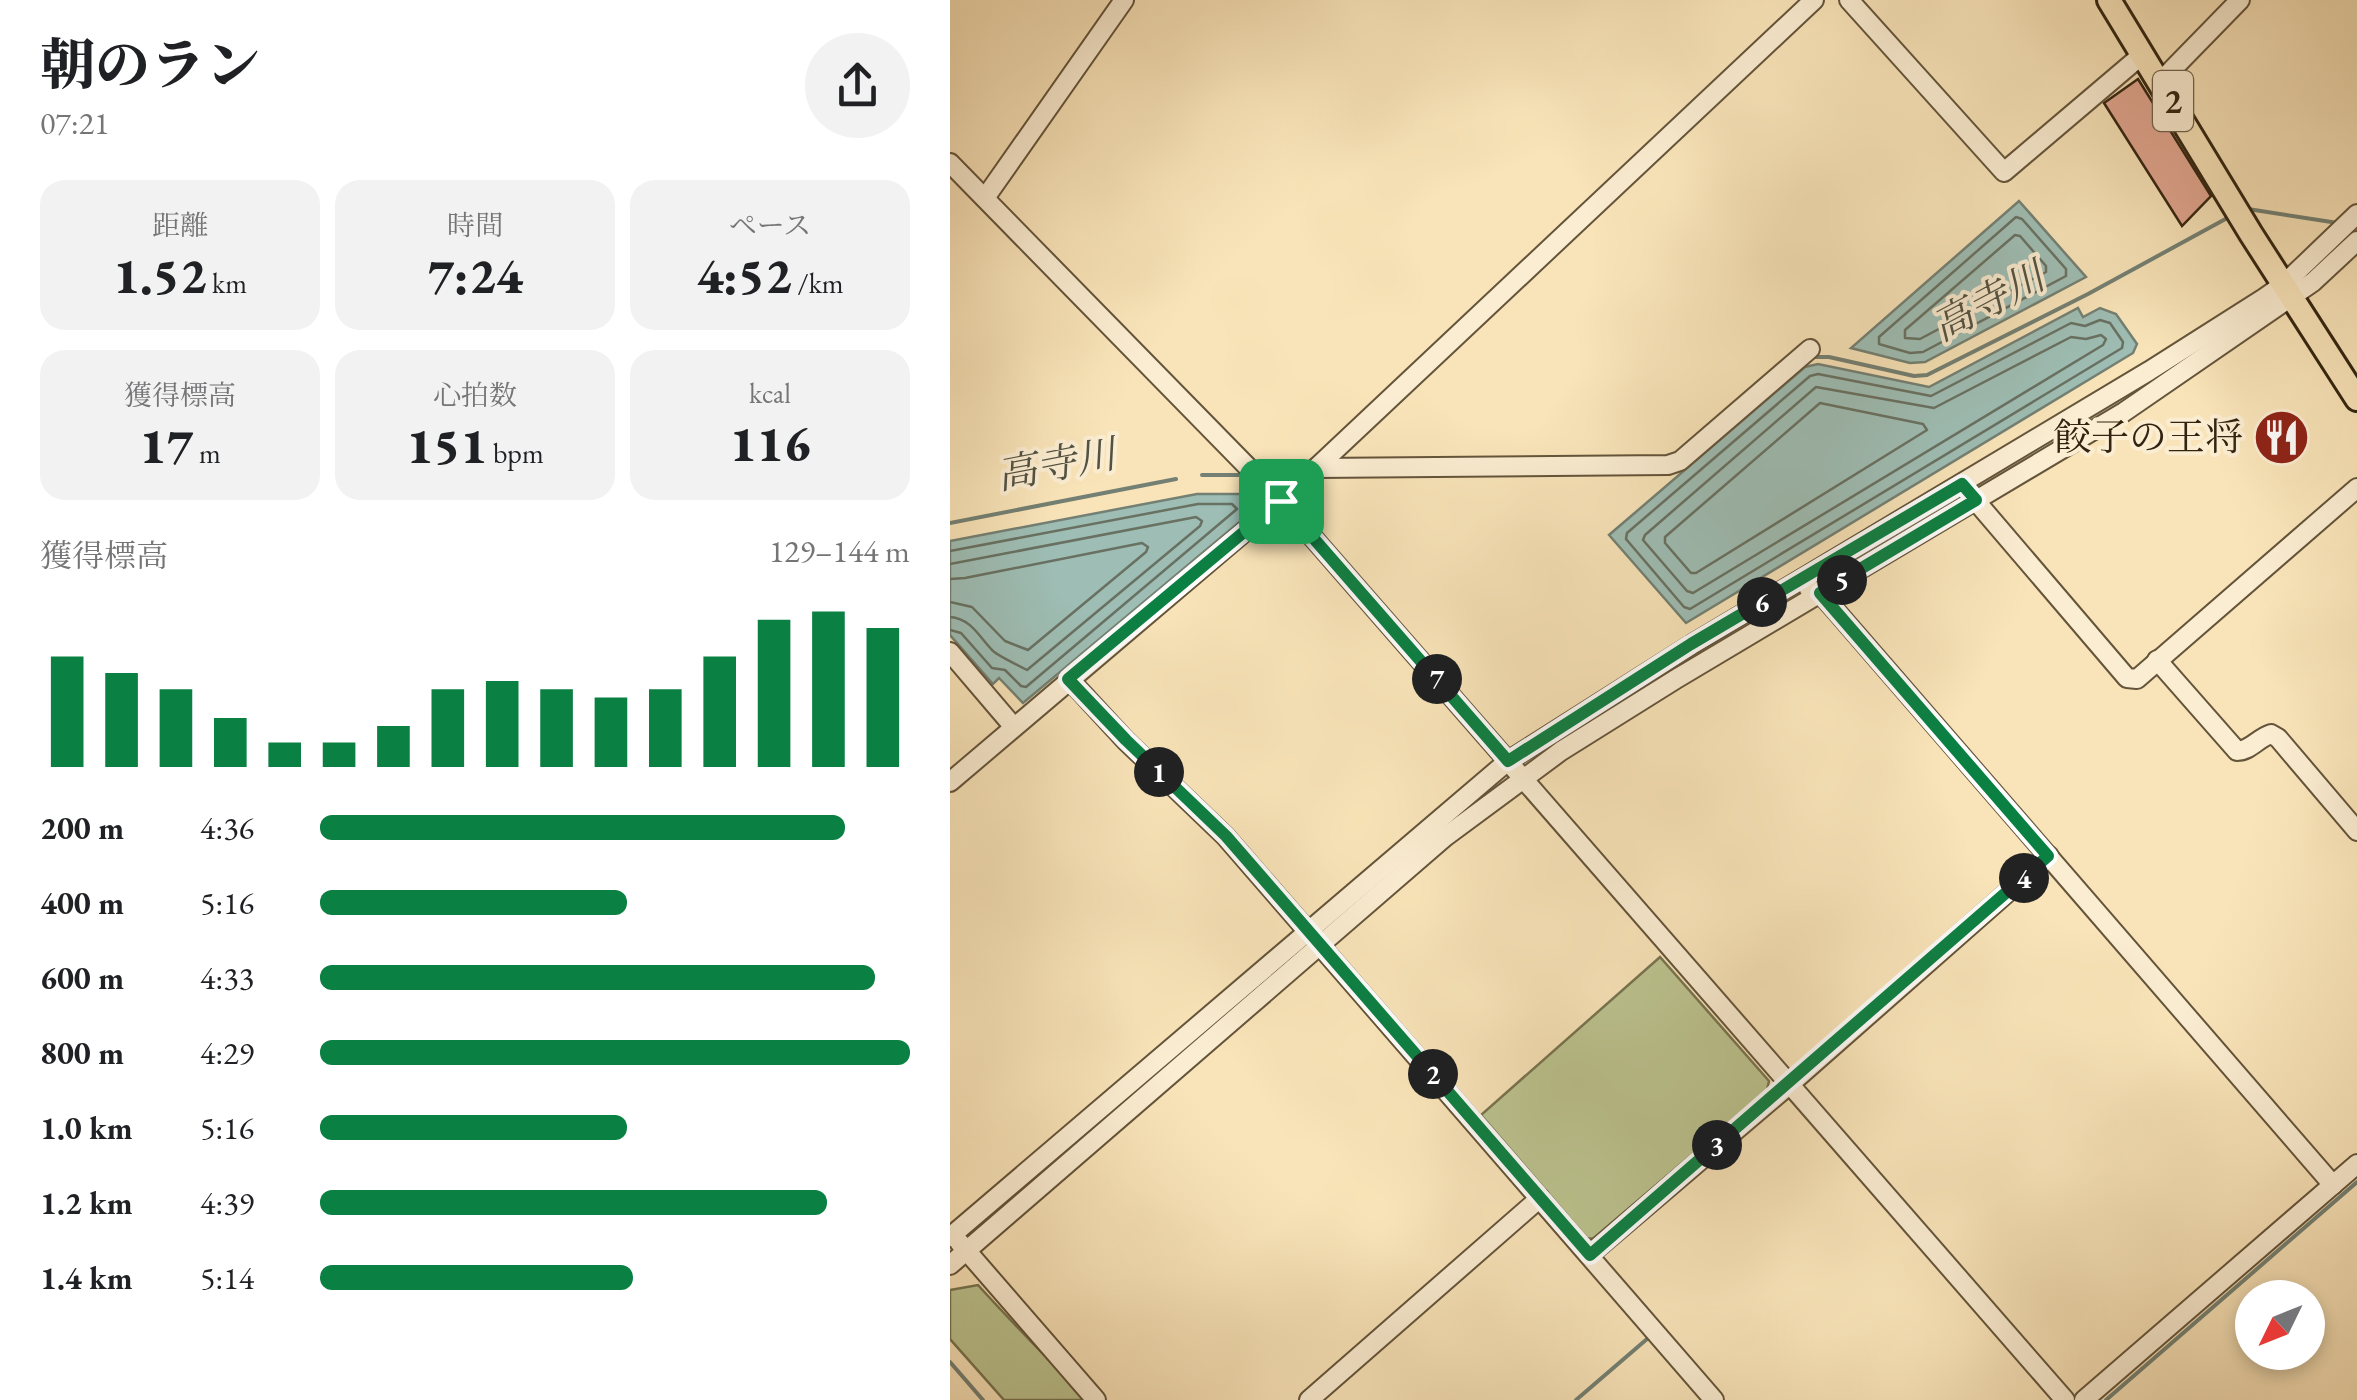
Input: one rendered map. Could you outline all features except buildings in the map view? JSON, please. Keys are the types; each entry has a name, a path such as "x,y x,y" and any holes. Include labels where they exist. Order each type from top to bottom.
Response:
{"main road":[{"name":"2","path":"2110,0 2357,398"}],"street":[{"path":"984,198 1124,0"},
{"path":"950,782 1281,501 1814,0"},
{"path":"1849,0 2004,172 2143,54"},
{"path":"2161,81 2240,0"},
{"path":"950,163 1281,501 2064,1400"},
{"path":"950,1265 1508,761 1596,703 1836,558 2288,290 2356,215"},
{"path":"1096,1400 951,1234 1314,938 1524,778 1676,678 2124,412 2357,241"},
{"path":"1316,468 1668,465 1680,461 1810,349"},
{"path":"1962,484 2127,678 2137,678 2357,488"},
{"path":"1820,593 1827,567 1836,558"},
{"path":"1785,589 1806,588 1820,593 2333,1185"},
{"path":"950,652 1013,726"},
{"path":"2157,660 2238,752 2271,734 2278,738 2357,831"},
{"path":"1068,679 1226,836 1714,1400"},
{"path":"1590,1255 2048,856"},
{"path":"2084,1400 2357,1164"},
{"path":"1309,1400 1540,1198"}],"green space":[{"path":"1660,957 1769,1081 1767,1090 1594,1239 1587,1238 1481,1115"},
{"path":"978,1285 1086,1400 1004,1400 950,1339 950,1290"}],"water":[{"path":"2019,201 2086,277 1925,362 1910,363 1851,348"},
{"path":"2078,308 2083,317 2100,308 2116,314 2137,344 2133,353 1686,623 1609,535 1805,367 1818,364 1929,387"},
{"path":"1197,494 1241,494 1255,509 1023,703 999,678 993,684 950,635 950,541"}],"waterway":[{"name":"高寺川","path":"2248,209 2338,223"},
{"name":"高寺川","path":"1812,357 1927,375 2231,216"},
{"name":"高寺川","path":"1202,475 1239,475"},
{"name":"高寺川","path":"950,523 1176,479"},
{"path":"2106,1400 2357,1182"},
{"path":"1576,1400 1647,1339"},
{"path":"950,1362 983,1400"}],"place":[{"name":"餃子の王将","path":"2282,437"}],"route":[{"path":"1962,484 1976,500 1820,593 2048,856 1590,1255 1226,836 1068,679 1281,501 1508,761 1691,644 1962,484"}]}
